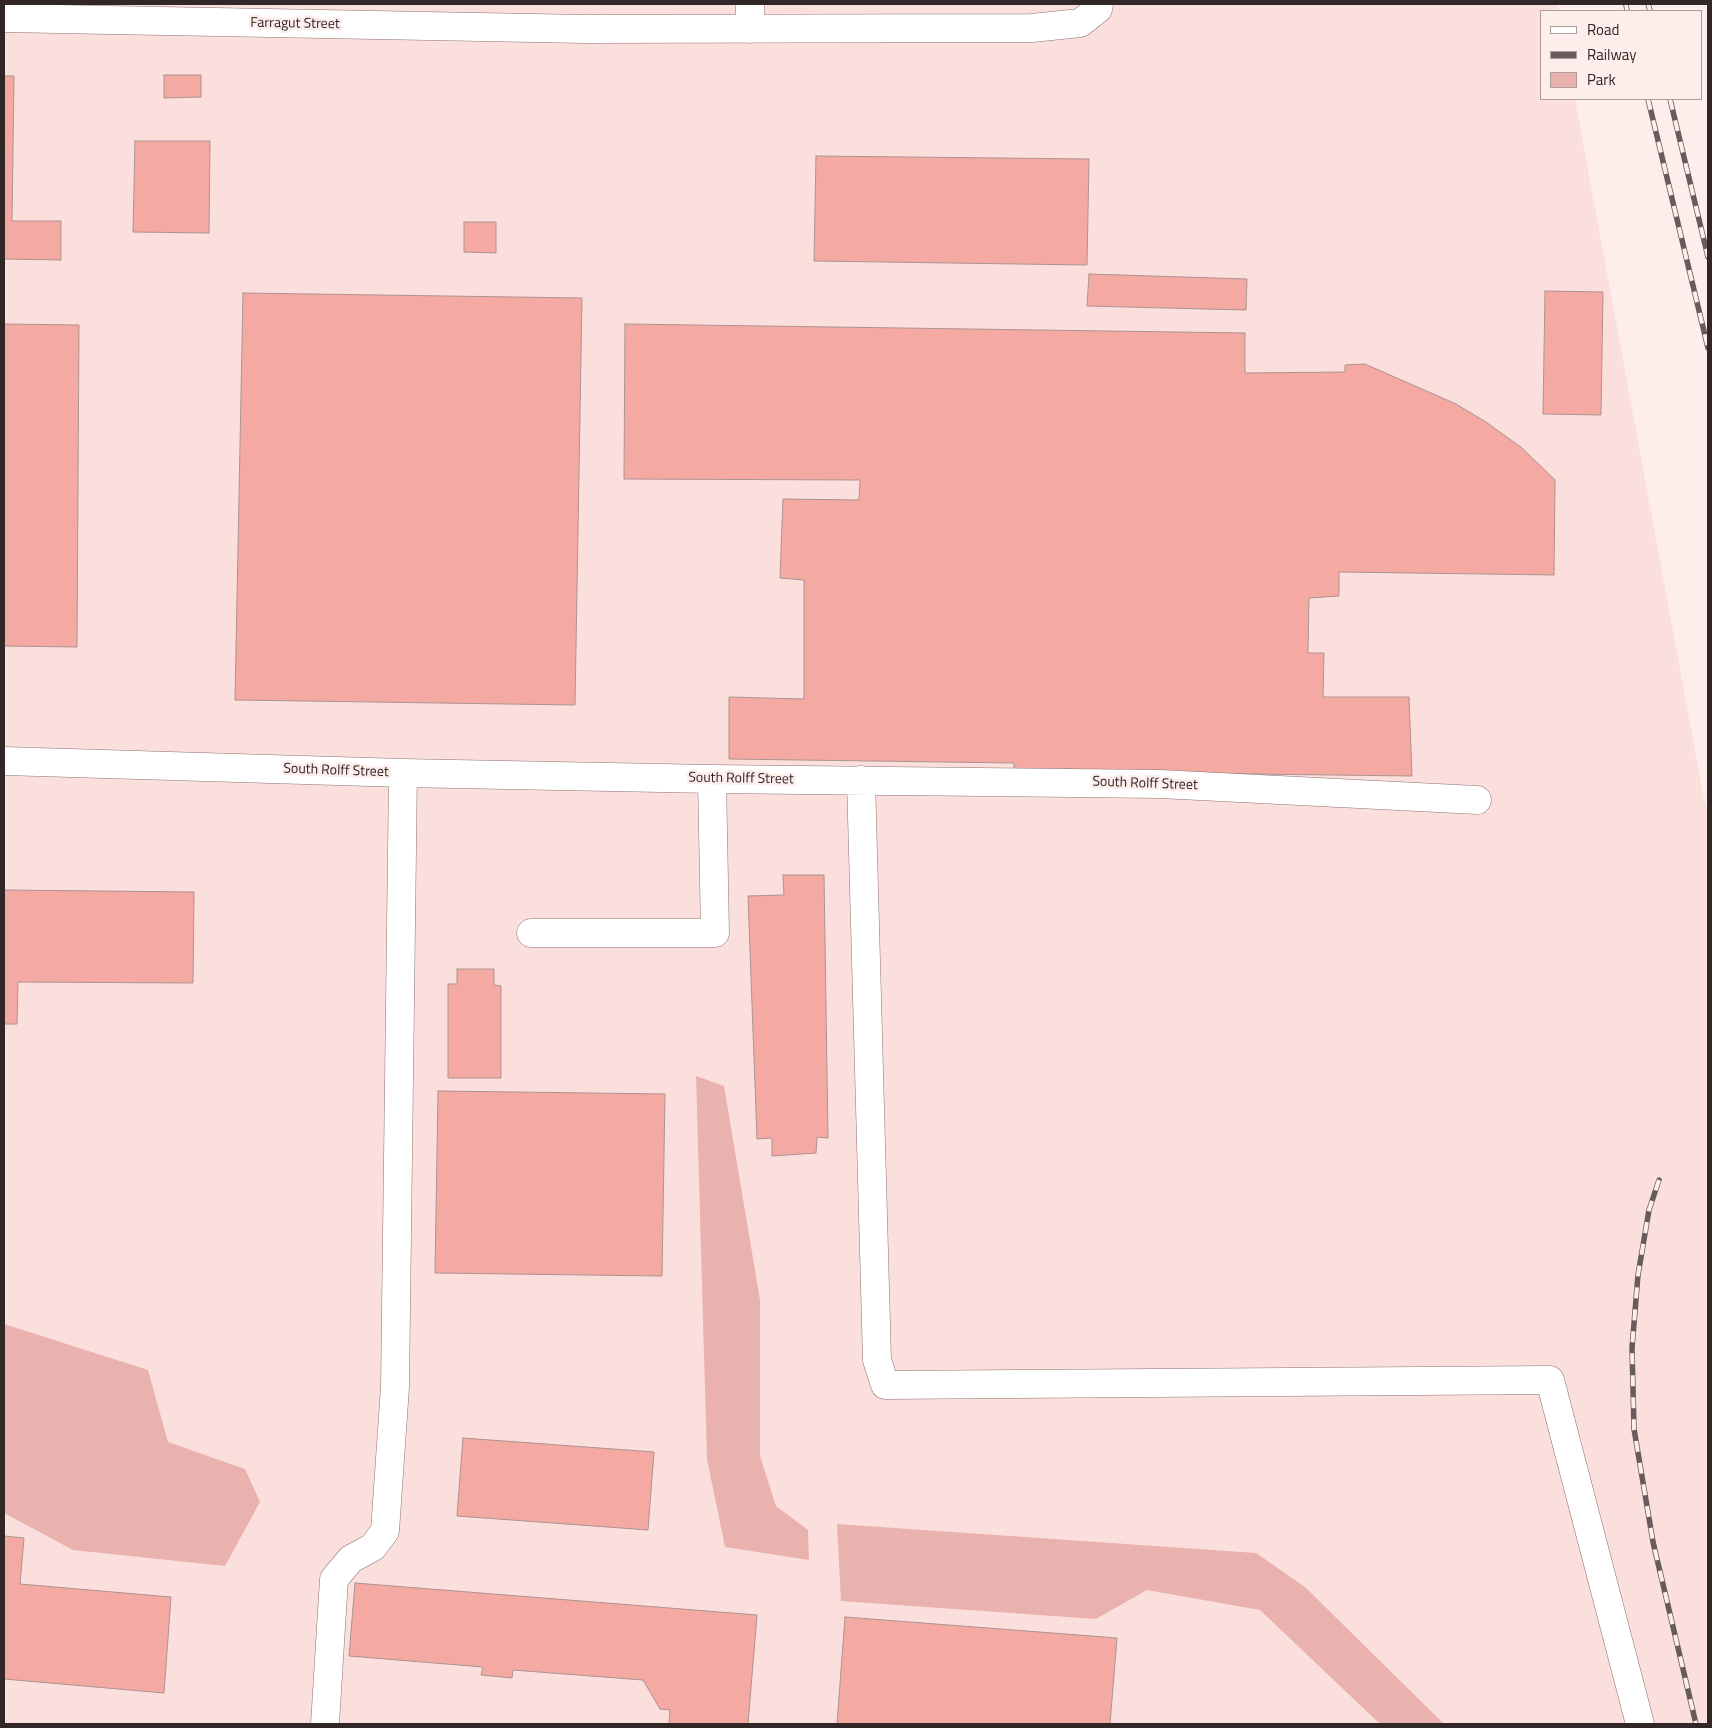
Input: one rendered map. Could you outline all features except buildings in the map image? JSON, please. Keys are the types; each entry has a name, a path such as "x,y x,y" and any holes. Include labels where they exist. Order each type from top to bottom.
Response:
{"street":[{"name":"Farragut Street","path":"4,18 67,12 586,29 750,16 1032,28 1080,23 1098,9 1099,4"},
{"name":"South Rolff Street","path":"4,761 403,773 712,779 1160,784 1477,800"},
{"path":"325,1724 334,1579 351,1559 373,1547 385,1531 395,1387 403,773"},
{"path":"531,933 715,933 712,779"},
{"path":"861,780 877,1360 885,1385 1550,1380 1640,1724"}],"shaded area":[{"path":"4,4 1558,4 1559,10 1540,10 1540,100 1575,100 1708,813 1708,1724 4,1724"}],"green space":[{"path":"696,1076 724,1086 760,1300 760,1456 776,1506 808,1530 809,1560 725,1547 707,1459"},
{"path":"4,1324 148,1370 168,1442 245,1469 260,1502 225,1566 73,1550 4,1513"},
{"path":"837,1524 1256,1553 1305,1587 1444,1724 1380,1724 1260,1610 1147,1590 1096,1619 841,1601"}],"railway":[{"path":"1626,4 1627,10"},
{"path":"1648,4 1650,10"},
{"path":"1648,100 1708,348"},
{"path":"1670,100 1708,257"},
{"path":"1659,1180 1649,1210 1638,1275 1632,1348 1634,1429 1653,1542 1696,1724"}]}
